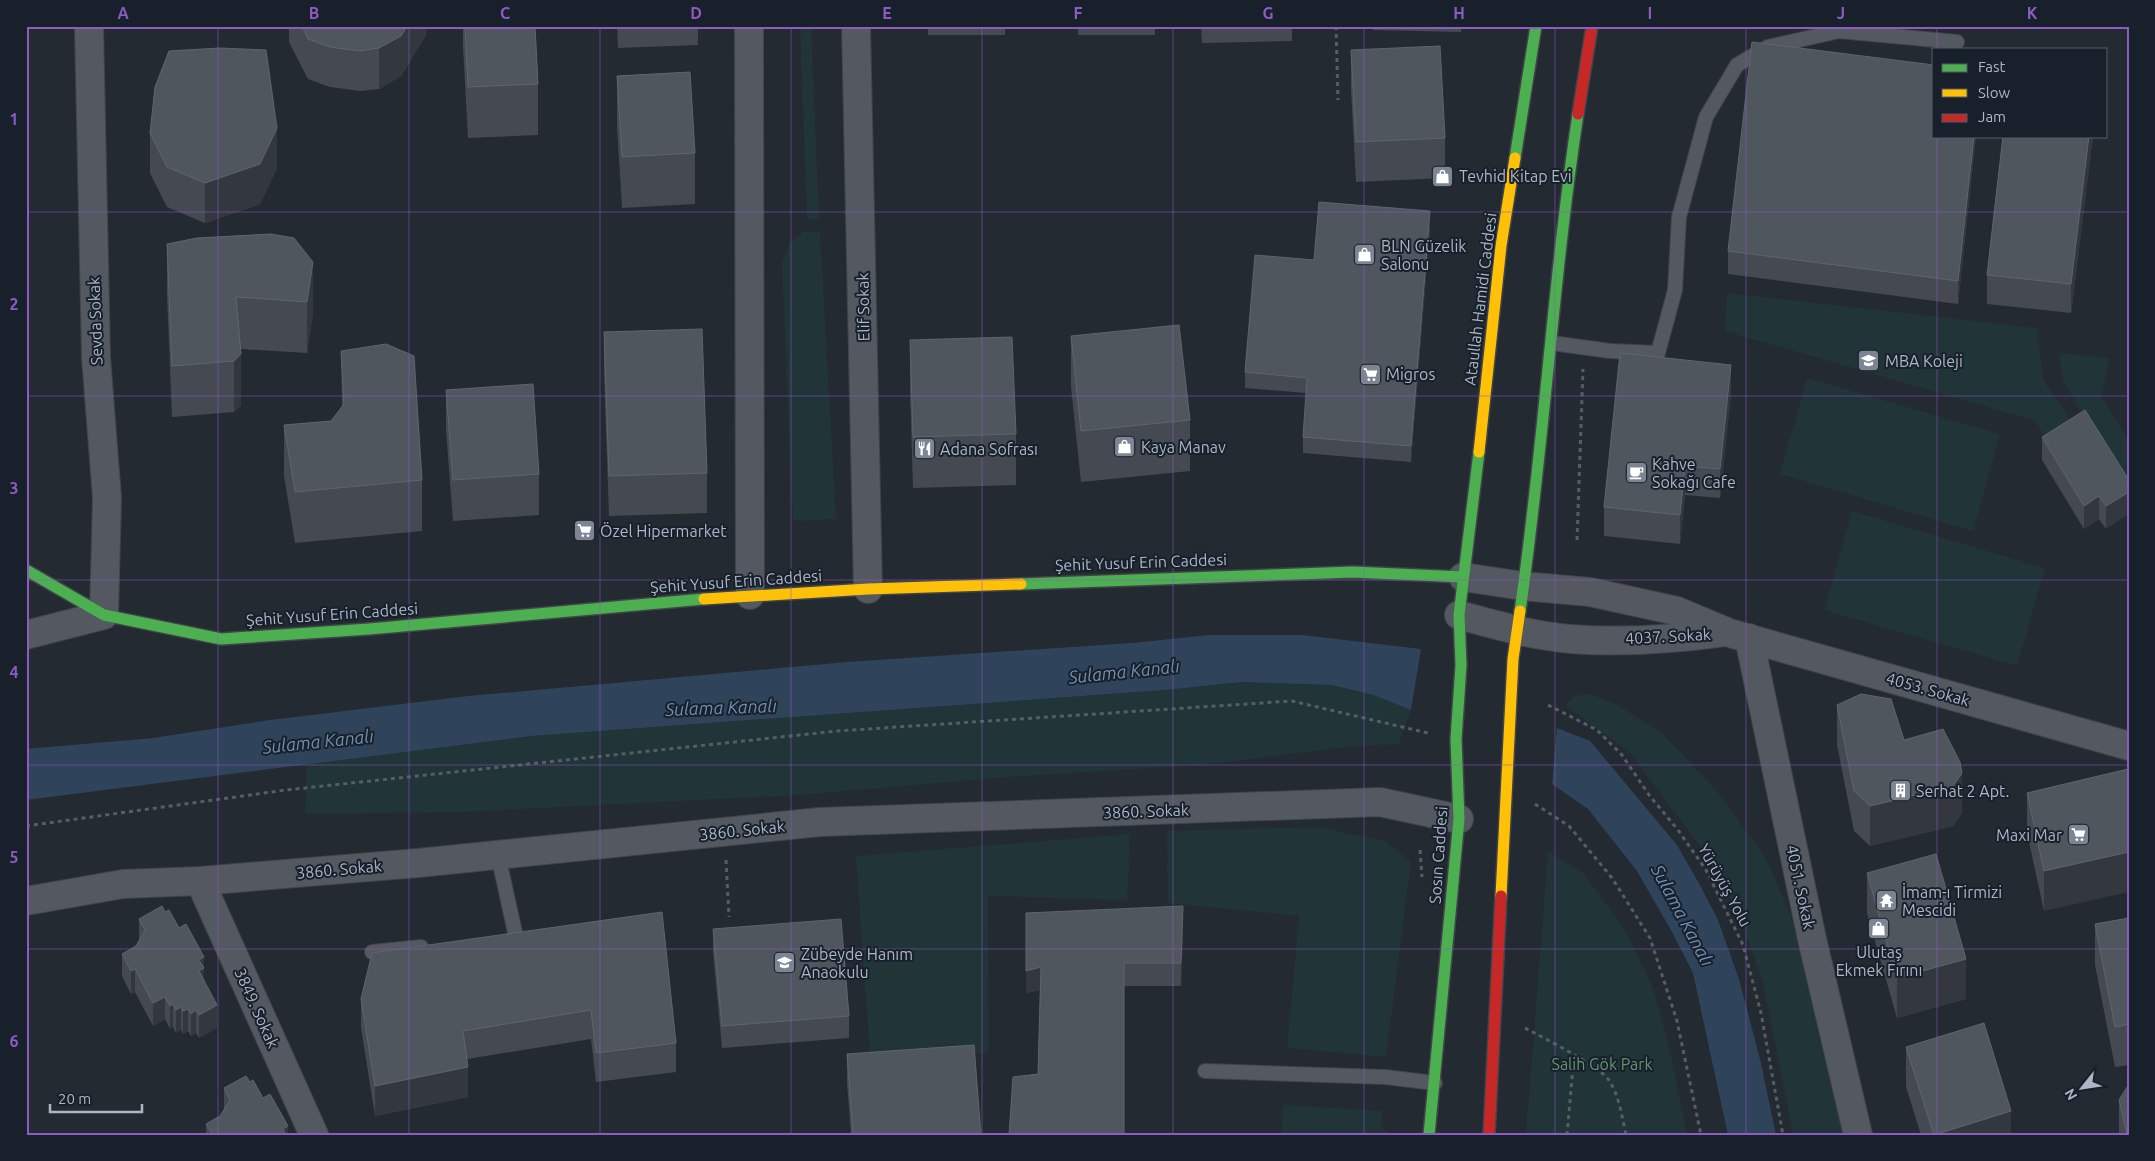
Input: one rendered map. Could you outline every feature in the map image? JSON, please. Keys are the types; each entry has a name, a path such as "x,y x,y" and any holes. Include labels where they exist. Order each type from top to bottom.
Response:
{"street":[{"name":"Sevda Sokak","path":"89,26 96,357 107,498 104,615"},
{"path":"748,26 750,595"},
{"name":"Elif Sokak","path":"856,26 868,589"},
{"name":"Ataullah Hamidi Caddesi","path":"1463,577 1471,528 1470,513 1484,416 1501,246 1536,26"},
{"path":"1489,1135 1513,659 1533,516 1569,176 1592,26"},
{"name":"Şehit Yusuf Erin Caddesi","path":"26,570 104,615 221,639 750,595 868,589 1352,572 1463,577"},
{"name":"4037. Sokak","path":"1463,577 1523,586 1590,592 1677,611 1738,635"},
{"name":"Sosın Caddesi","path":"1429,1135 1459,819 1456,720 1462,665 1459,615 1463,577"},
{"path":"26,635 104,615"},
{"name":"4037. Sokak","path":"1459,615 1517,630 1571,639 1667,640 1738,635"},
{"name":"4053. Sokak","path":"1738,635 2129,746"},
{"name":"4051. Sokak","path":"1738,635 1858,1135"},
{"name":"3860. Sokak","path":"26,901 123,884 200,881 498,855 820,822 1380,802 1459,819"},
{"name":"3849. Sokak","path":"200,881 314,1135"}],"lane":[{"path":"1552,343 1610,351 1658,353 1675,290 1678,217 1706,117 1737,65 1768,47 1839,31 1957,42"},
{"path":"498,855 516,937"},
{"path":"372,952 439,945"},
{"path":"1206,1071 1385,1077 1435,1083"}],"path":[{"path":"1336,26 1338,100"},
{"path":"1577,540 1584,347"},
{"path":"26,826 286,790 837,731 1292,701 1456,739"},
{"name":"Yürüyüş Yolu","path":"1548,705 1597,730 1622,755 1649,795 1678,830 1706,870 1743,945 1761,1013 1783,1135"},
{"path":"1534,803 1569,826 1612,878 1650,938 1677,1021 1701,1135"},
{"path":"724,832 729,917"},
{"path":"1525,1028 1574,1056 1608,1079 1617,1099 1626,1135"},
{"path":"1566,1135 1574,1056"}],"green space":[{"path":"800,26 811,26 819,218 807,220"},
{"path":"803,232 820,232 836,519 793,521 782,263 790,243"},
{"path":"1727,293 2037,328 2043,380 2076,427 2043,434 2036,421 1725,331"},
{"path":"2059,353 2110,358 2101,396 2129,441 2129,491 2063,381"},
{"path":"1807,378 2000,434 1973,531 1780,474"},
{"path":"1852,511 2045,568 2017,666 1824,610"},
{"path":"1242,682 1332,685 1373,695 1411,710 1399,744 1356,746 1201,765 1009,777 799,795 464,812 305,814 307,764 531,736 1165,690"},
{"path":"1589,694 1616,704 1663,734 1716,790 1767,860 1791,916 1844,1135 1793,1135 1763,982 1737,910 1704,851 1630,753 1565,705 1575,696"},
{"path":"1318,827 1386,841 1411,862 1386,1057 1287,1048 1299,916 1168,903 1167,831"},
{"path":"1130,834 1127,900 988,896 989,1053 870,1055 856,856"},
{"name":"Salih Gök Park","path":"1548,851 1583,873 1624,928 1653,988 1669,1045 1687,1135 1526,1135"},
{"path":"1283,1105 1382,1111 1381,1124 1388,1135 1281,1135"}],"water":[{"name":"Sulama Kanalı","path":"1209,635 1302,635 1421,649 1411,710 1373,695 1332,685 1242,682 1165,690 531,736 26,800 26,749 153,738 270,720 468,696 847,662 1132,643"},
{"name":"Sulama Kanalı","path":"1557,728 1590,741 1677,845 1701,887 1718,920 1739,979 1760,1059 1776,1135 1728,1135 1693,973 1637,871 1588,809 1552,784"}],"building":[{"path":"302,26 407,26 401,36 379,48 360,51 330,47 308,39"},
{"path":"465,26 535,26 538,84 468,87"},
{"path":"1752,42 1932,65 1932,138 1974,138 1958,281 1728,251"},
{"path":"1440,46 1445,138 1356,142 1351,50"},
{"path":"220,48 266,50 277,128 260,164 205,183 167,167 150,133 155,87 169,51"},
{"path":"690,72 695,153 622,157 617,76"},
{"path":"2003,138 2089,138 2071,284 1987,275"},
{"path":"1319,202 1430,211 1411,446 1303,437 1307,378 1245,372 1255,255 1314,260"},
{"path":"271,234 294,238 313,262 307,302 236,297 241,354 234,361 172,366 167,244 197,238"},
{"path":"1179,325 1190,420 1081,431 1071,336"},
{"path":"702,329 707,473 609,476 604,332"},
{"path":"1012,337 1016,434 913,437 910,340"},
{"path":"386,344 414,356 422,480 295,492 284,425 331,421 344,404 341,351"},
{"path":"1620,353 1731,365 1720,469 1685,466 1680,515 1604,507"},
{"path":"533,384 539,474 453,480 446,390"},
{"path":"2085,410 2129,480 2129,492 2106,506 2099,496 2084,506 2042,437"},
{"path":"1861,694 1891,699 1904,740 1943,729 1960,762 1962,773 1953,786 1870,806 1854,791 1837,705"},
{"path":"2128,769 2129,852 2044,871 2027,793"},
{"path":"1936,854 1966,959 1897,978 1867,873"},
{"path":"162,906 165,912 169,910 179,928 186,924 204,957 199,960 204,968 199,971 217,1005 199,1015 196,1010 191,1014 188,1009 183,1011 181,1007 176,1010 173,1004 170,1006 165,997 153,1003 135,969 131,971 122,954 136,946 145,930 139,919"},
{"path":"1183,906 1181,963 1124,963 1124,1135 1009,1135 1013,1077 1038,1074 1041,967 1026,971 1026,913"},
{"path":"662,912 676,1043 596,1053 591,1010 463,1031 468,1067 375,1086 361,999 372,953"},
{"path":"2129,918 2129,1024 2115,1027 2095,924"},
{"path":"841,919 849,1016 722,1026 713,929"},
{"path":"1984,1023 2011,1111 1934,1135 1906,1047"},
{"path":"974,1045 981,1135 853,1135 847,1054"},
{"path":"246,1076 250,1082 253,1080 263,1098 270,1094 288,1126 283,1129 286,1135 213,1135 206,1124 220,1116 230,1100 224,1088"},
{"path":"2129,1084 2129,1135 2127,1135 2119,1100"}],"traffic: fast":[{"path":"1515,158 1536,26"},
{"path":"1520,611 1536,487 1569,176 1578,114"},
{"path":"1429,1135 1459,819 1456,739 1461,665 1459,615 1479,452"},
{"path":"26,570 104,615 221,639 369,629 704,599"},
{"path":"1021,584 1353,572 1463,577"}],"traffic: slow":[{"path":"1479,452 1501,246 1515,158"},
{"path":"704,599 868,589 1021,584"},
{"path":"1501,896 1513,659 1520,611"}],"traffic: jam":[{"path":"1578,114 1592,26"},
{"path":"1489,1135 1501,896"}],"place":[{"name":"Tevhid Kitap Evi","path":"1443,176"},
{"name":"BLN Güzelik Salonu","path":"1365,255"},
{"name":"MBA Koleji","path":"1869,361"},
{"name":"Migros","path":"1370,374"},
{"name":"Kaya Manav","path":"1125,447"},
{"name":"Adana Sofrası","path":"924,449"},
{"name":"Kahve Sokağı Cafe","path":"1636,473"},
{"name":"Özel Hipermarket","path":"584,531"},
{"name":"Serhat 2 Apt.","path":"1900,791"},
{"name":"Maxi Mar","path":"2078,835"},
{"name":"İmam-ı Tirmizi Mescidi","path":"1886,901"},
{"name":"Ulutaş Ekmek Fırını","path":"1879,928"},
{"name":"Zübeyde Hanım Anaokulu","path":"785,963"}]}
